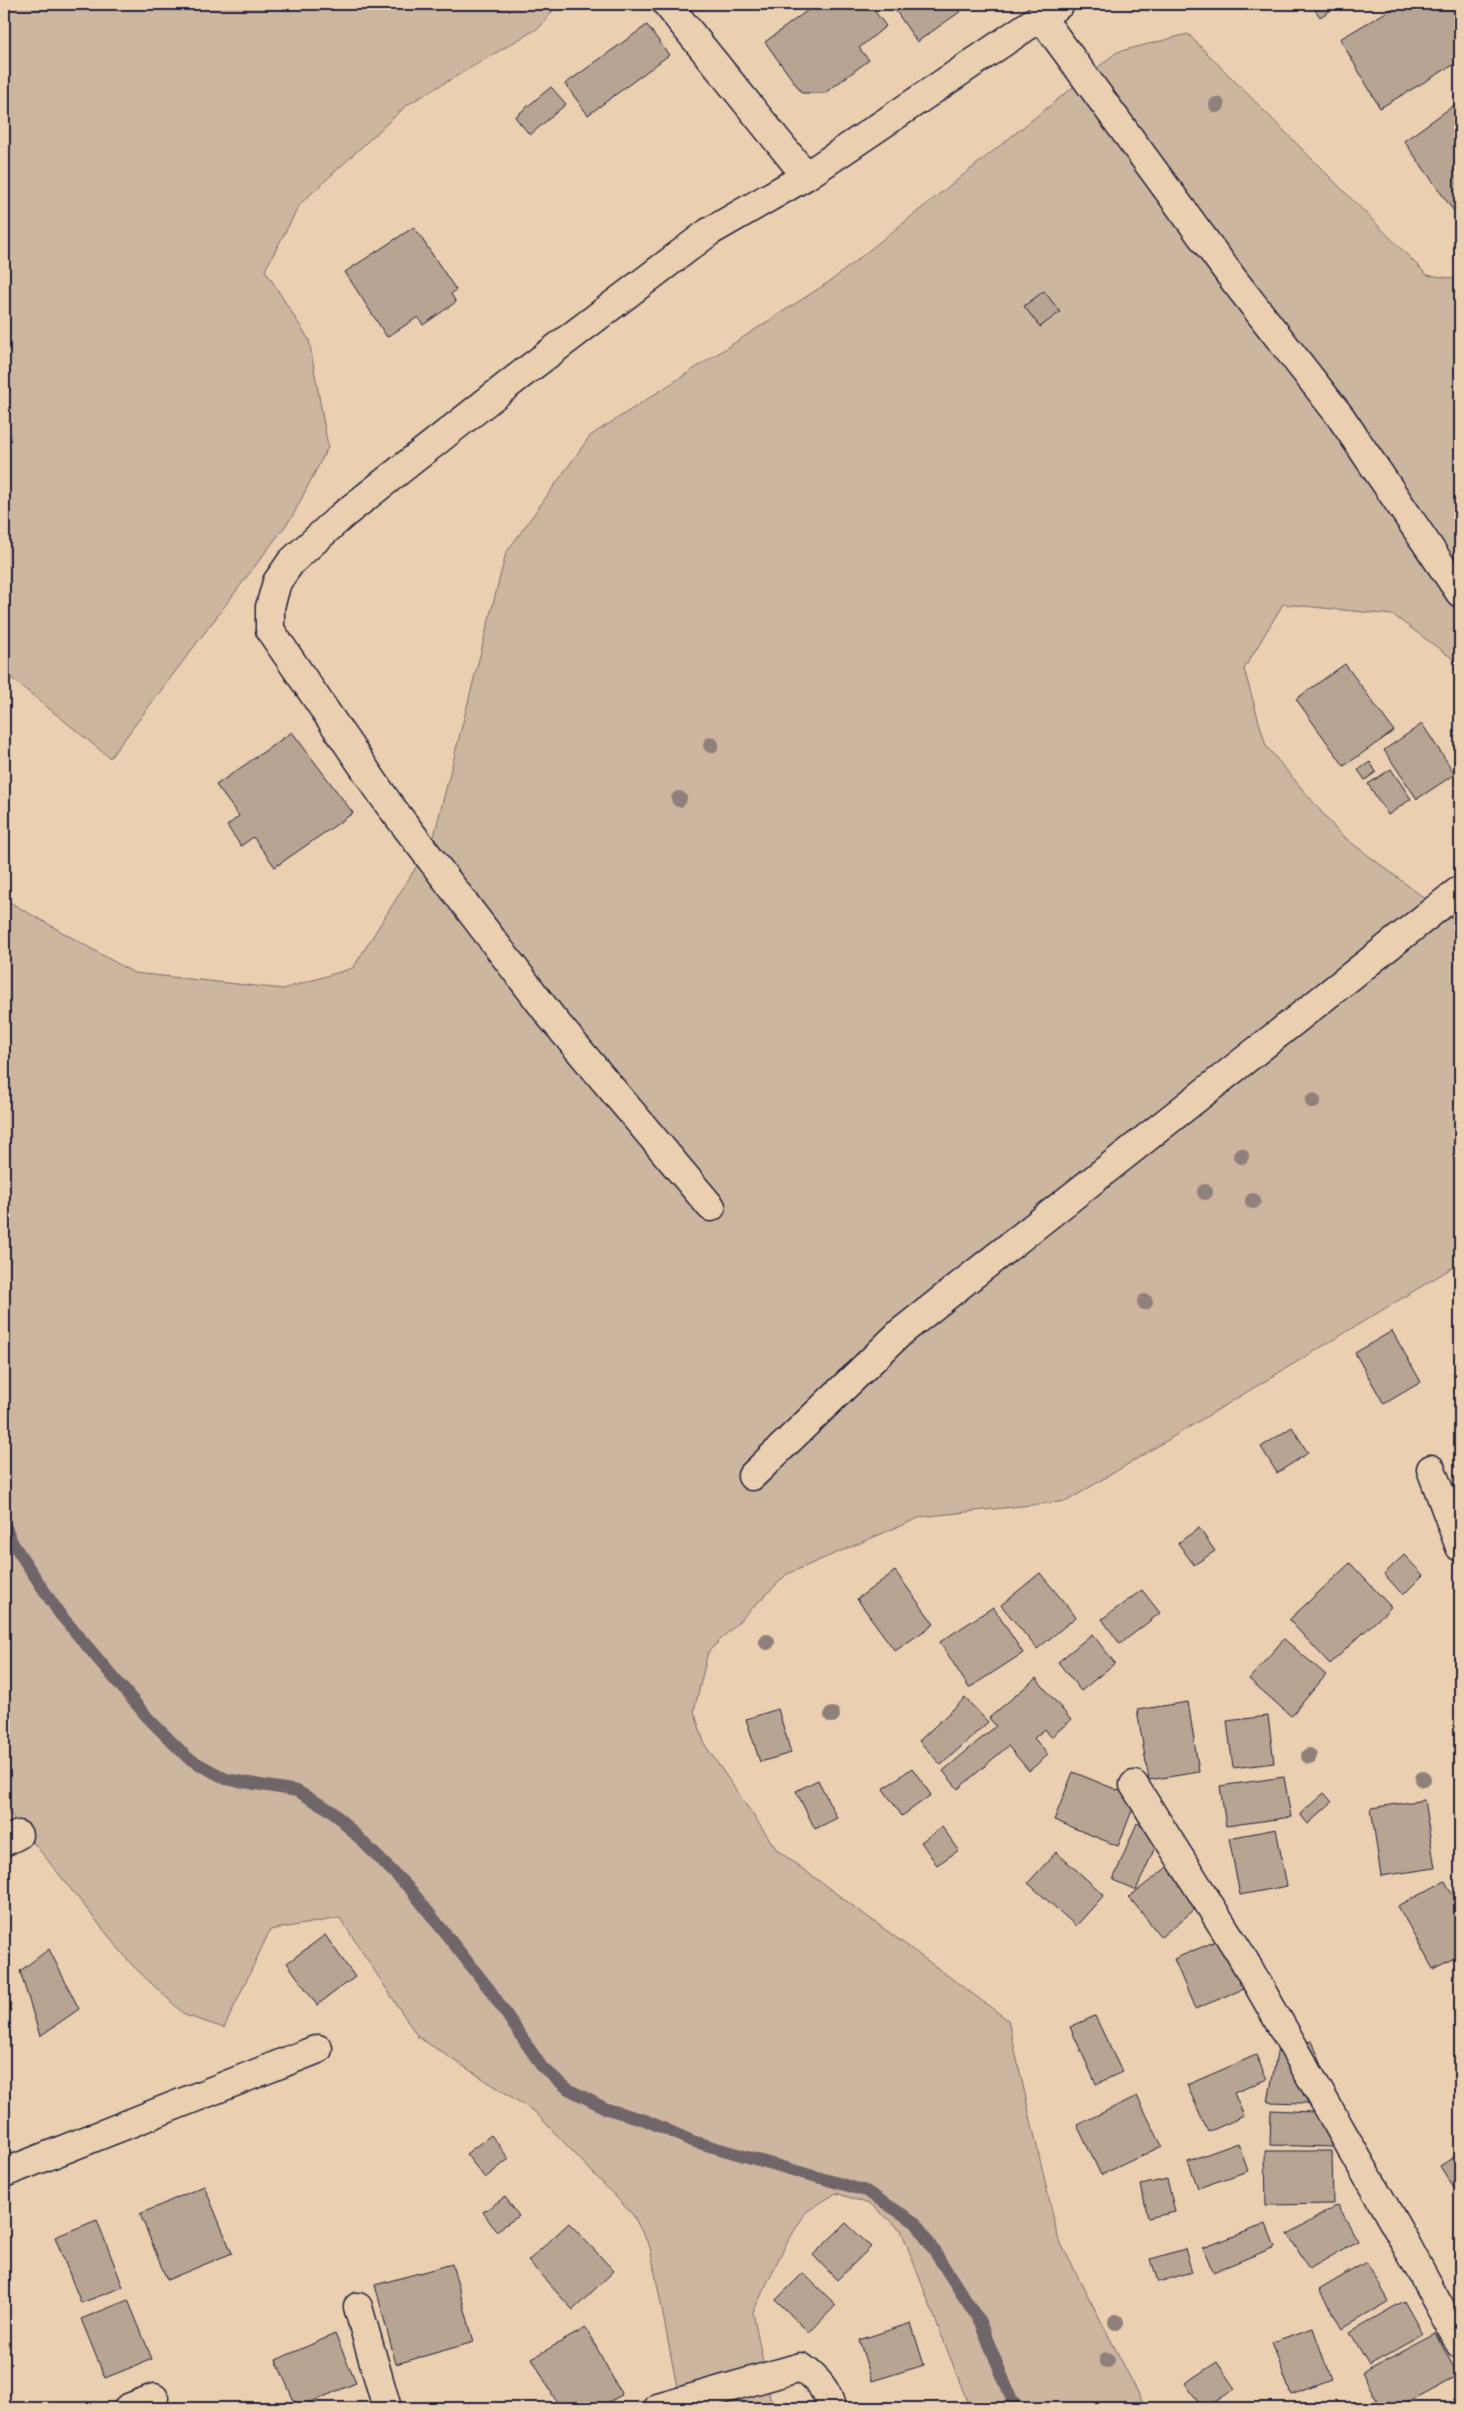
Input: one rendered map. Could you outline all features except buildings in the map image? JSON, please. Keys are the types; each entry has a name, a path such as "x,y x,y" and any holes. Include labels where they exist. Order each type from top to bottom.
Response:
{"street":[{"path":"667,4 806,176"},
{"path":"711,1207 552,1018 388,803 270,630 270,607 277,582 291,562 343,515 518,377 709,232 806,176 912,106 1050,10 1233,279 1340,416 1460,593"},
{"path":"752,1476 901,1332 1460,890"},
{"path":"1430,1469 1460,1547"},
{"path":"1134,1785 1241,1955 1406,2244 1460,2344"},
{"path":"4,2173 318,2049"},
{"path":"358,2307 387,2408"},
{"path":"658,2408 801,2367 816,2378 830,2400 831,2408"},
{"path":"128,2408 154,2398"}],"shaded area":[{"path":"4,4 558,4 540,27 407,105 300,204 265,270 309,340 328,447 292,517 110,758 4,672"},
{"path":"1188,34 1427,275 1460,279 1460,664 1393,615 1283,604 1244,669 1266,746 1340,834 1460,925 1460,1263 1067,1501 921,1517 787,1574 708,1652 694,1711 705,1745 777,1850 1008,2020 1058,2238 1146,2408 957,2408 967,2401 901,2230 872,2205 836,2193 806,2212 785,2246 753,2312 772,2408 681,2408 650,2247 633,2215 535,2112 418,2037 340,1918 270,1930 224,2028 185,2015 132,1965 8,1811 4,1802 4,1623 7,1617 4,1611 4,899 134,973 283,989 353,968 433,840 506,553 590,436 832,280 1117,52"}],"waterway":[{"path":"4,1523 12,1542 59,1613 148,1718 188,1758 226,1779 297,1791 332,1811 411,1890 490,1990 542,2067 568,2089 607,2109 645,2120 692,2141 866,2191 916,2223 980,2322 1012,2400 1020,2408"}]}
